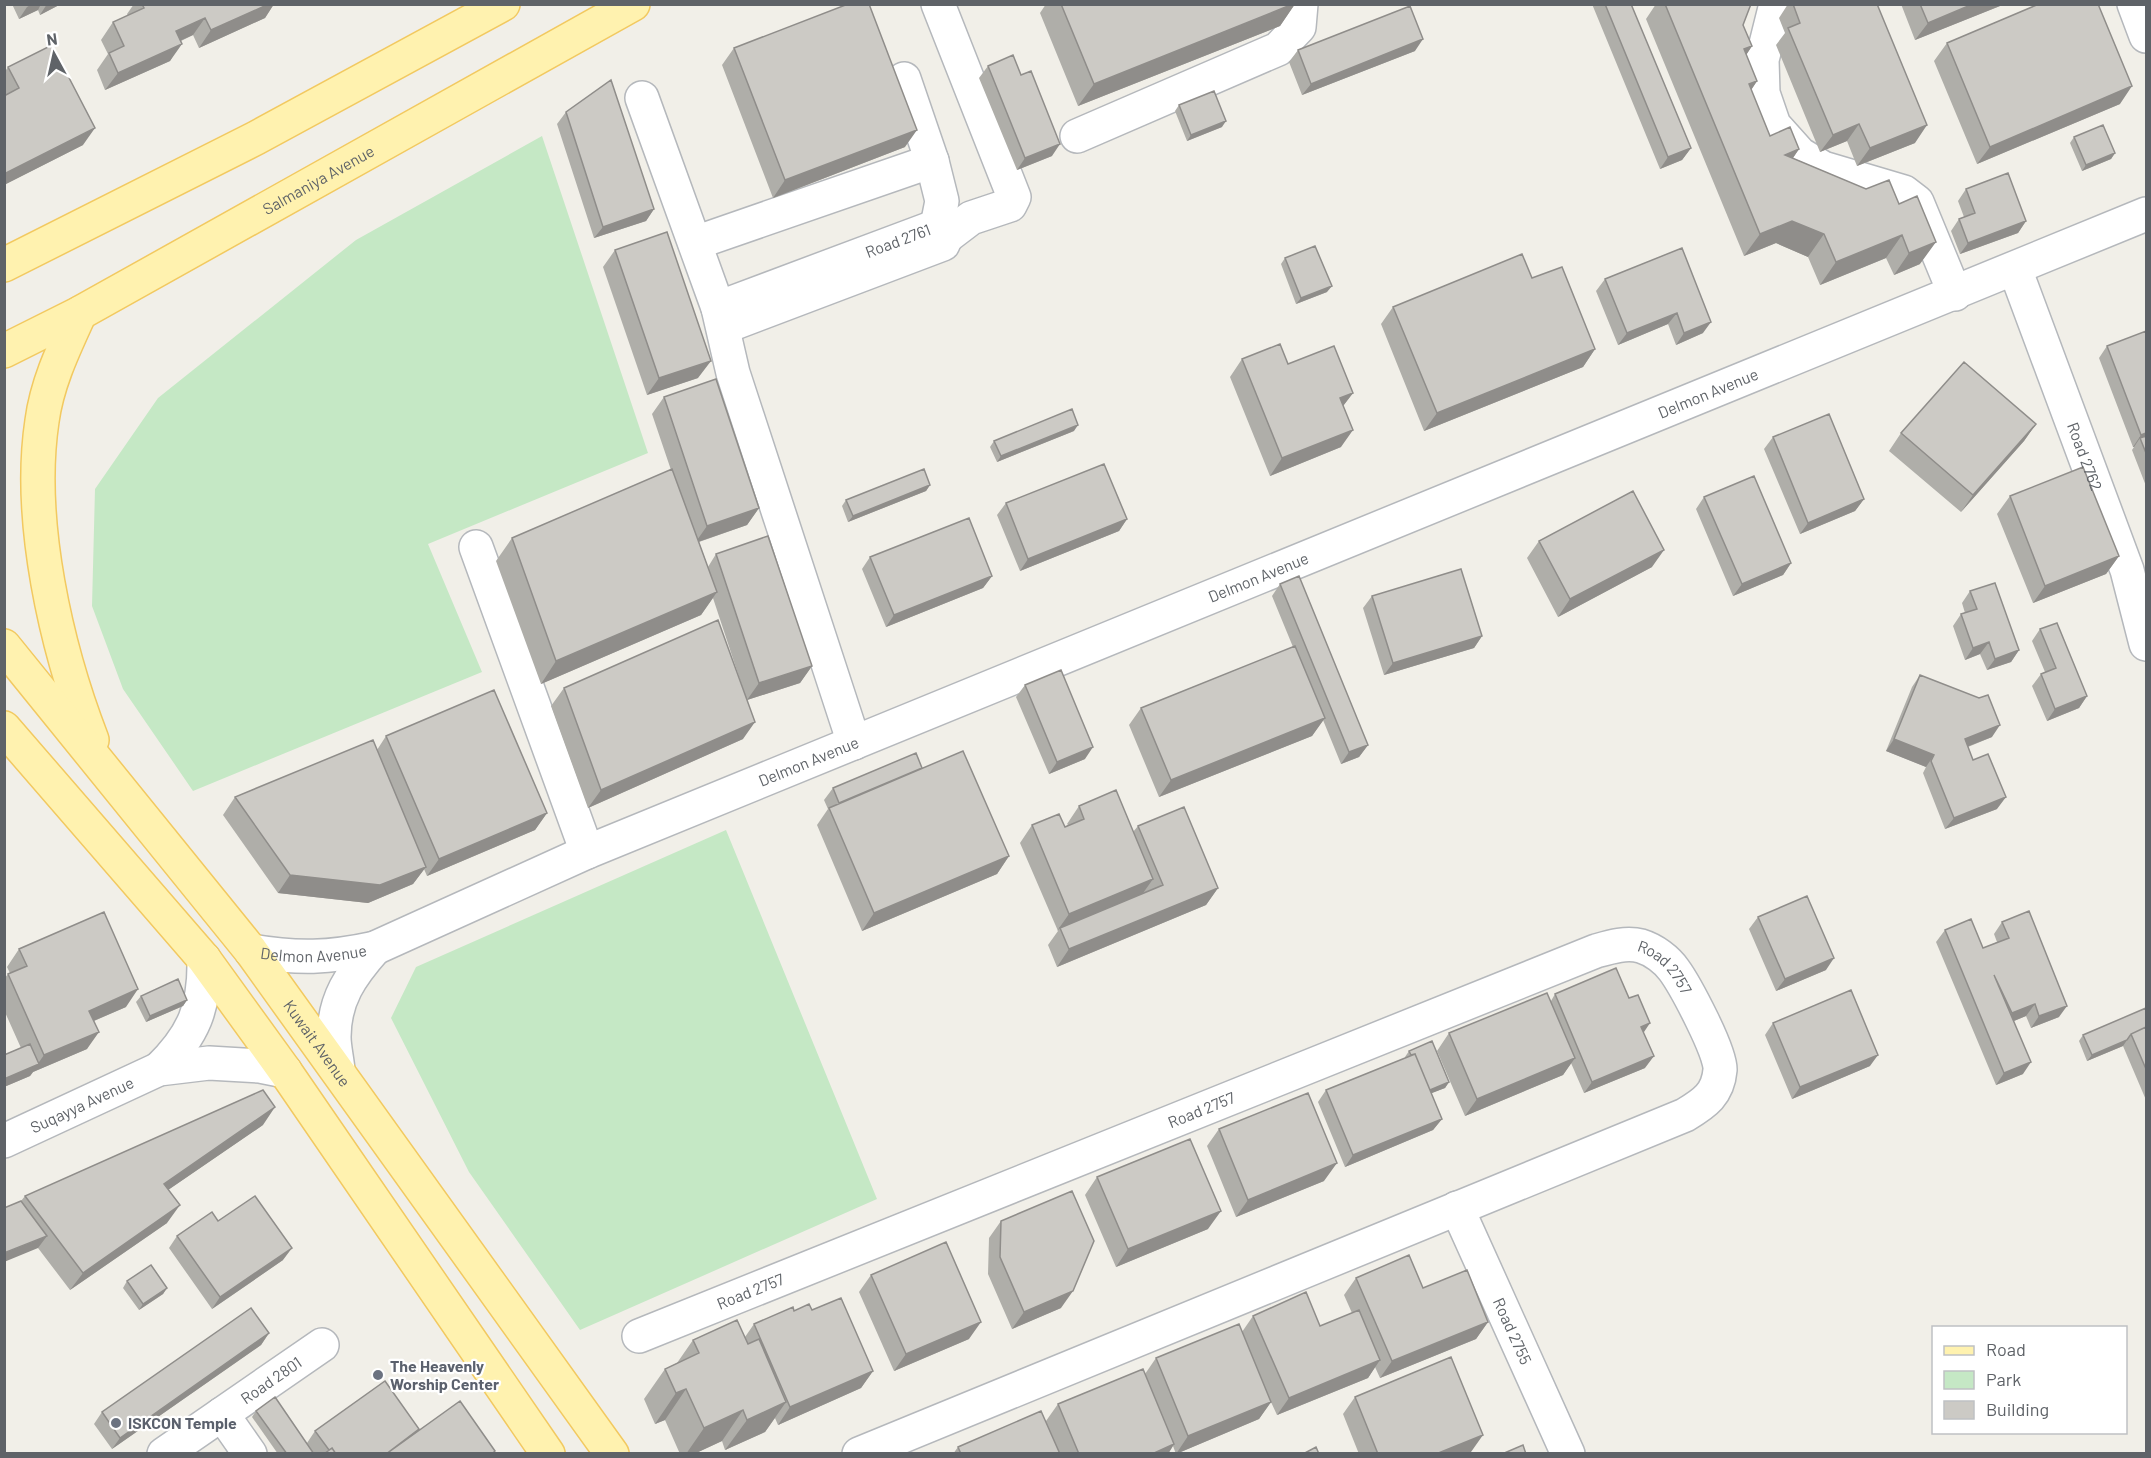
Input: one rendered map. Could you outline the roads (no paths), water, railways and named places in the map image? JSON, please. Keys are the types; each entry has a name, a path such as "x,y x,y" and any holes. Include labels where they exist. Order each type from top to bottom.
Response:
{"main road":[{"path":"4,265 256,138 503,4"},
{"name":"Salmaniya Avenue","path":"4,351 80,314 633,4"},
{"path":"80,314 53,376 42,420 38,477 42,537 50,596 60,642 81,711 102,766"},
{"name":"Kuwait Avenue","path":"4,646 251,951 612,1454"},
{"path":"4,728 204,959 285,1071 548,1454"}],"street":[{"name":"Road 2761","path":"721,317 943,244 942,232 970,218 1010,205 1014,197 938,4"},
{"path":"1077,136 1278,49 1299,27 1301,4"},
{"path":"1776,4 1762,60 1763,93 1774,125 1800,154 1823,168 1904,192 1917,202 1955,294"},
{"path":"2134,4 2146,36"},
{"path":"904,79 932,161 942,201 942,232"},
{"path":"642,98 721,317 733,373 854,743"},
{"path":"695,243 932,161"},
{"name":"Delmon Avenue","path":"251,951 313,958 344,955 375,948 587,852 2146,214"},
{"name":"Road 2762","path":"2015,269 2137,565 2146,644"},
{"path":"476,547 587,852"},
{"name":"Road 2757","path":"639,1336 1596,951 1617,945 1641,946 1659,955 1674,970 1717,1050 1720,1068 1717,1087 1705,1103 1685,1115 859,1454"},
{"name":"Delmon Avenue","path":"338,1070 334,1037 339,1004 353,973 375,948"},
{"name":"Suqayya Avenue","path":"159,1069 177,1052 191,1031 204,984 204,959"},
{"name":"Suqayya Avenue","path":"4,1141 159,1069 226,1063 285,1071"},
{"name":"Road 2755","path":"1457,1208 1568,1454"},
{"name":"Road 2801","path":"164,1454 322,1345"},
{"path":"222,1414 250,1454"}],"place":[{"name":"The Heavenly Worship Center","path":"378,1375"},
{"name":"ISKCON Temple","path":"116,1423"}]}
